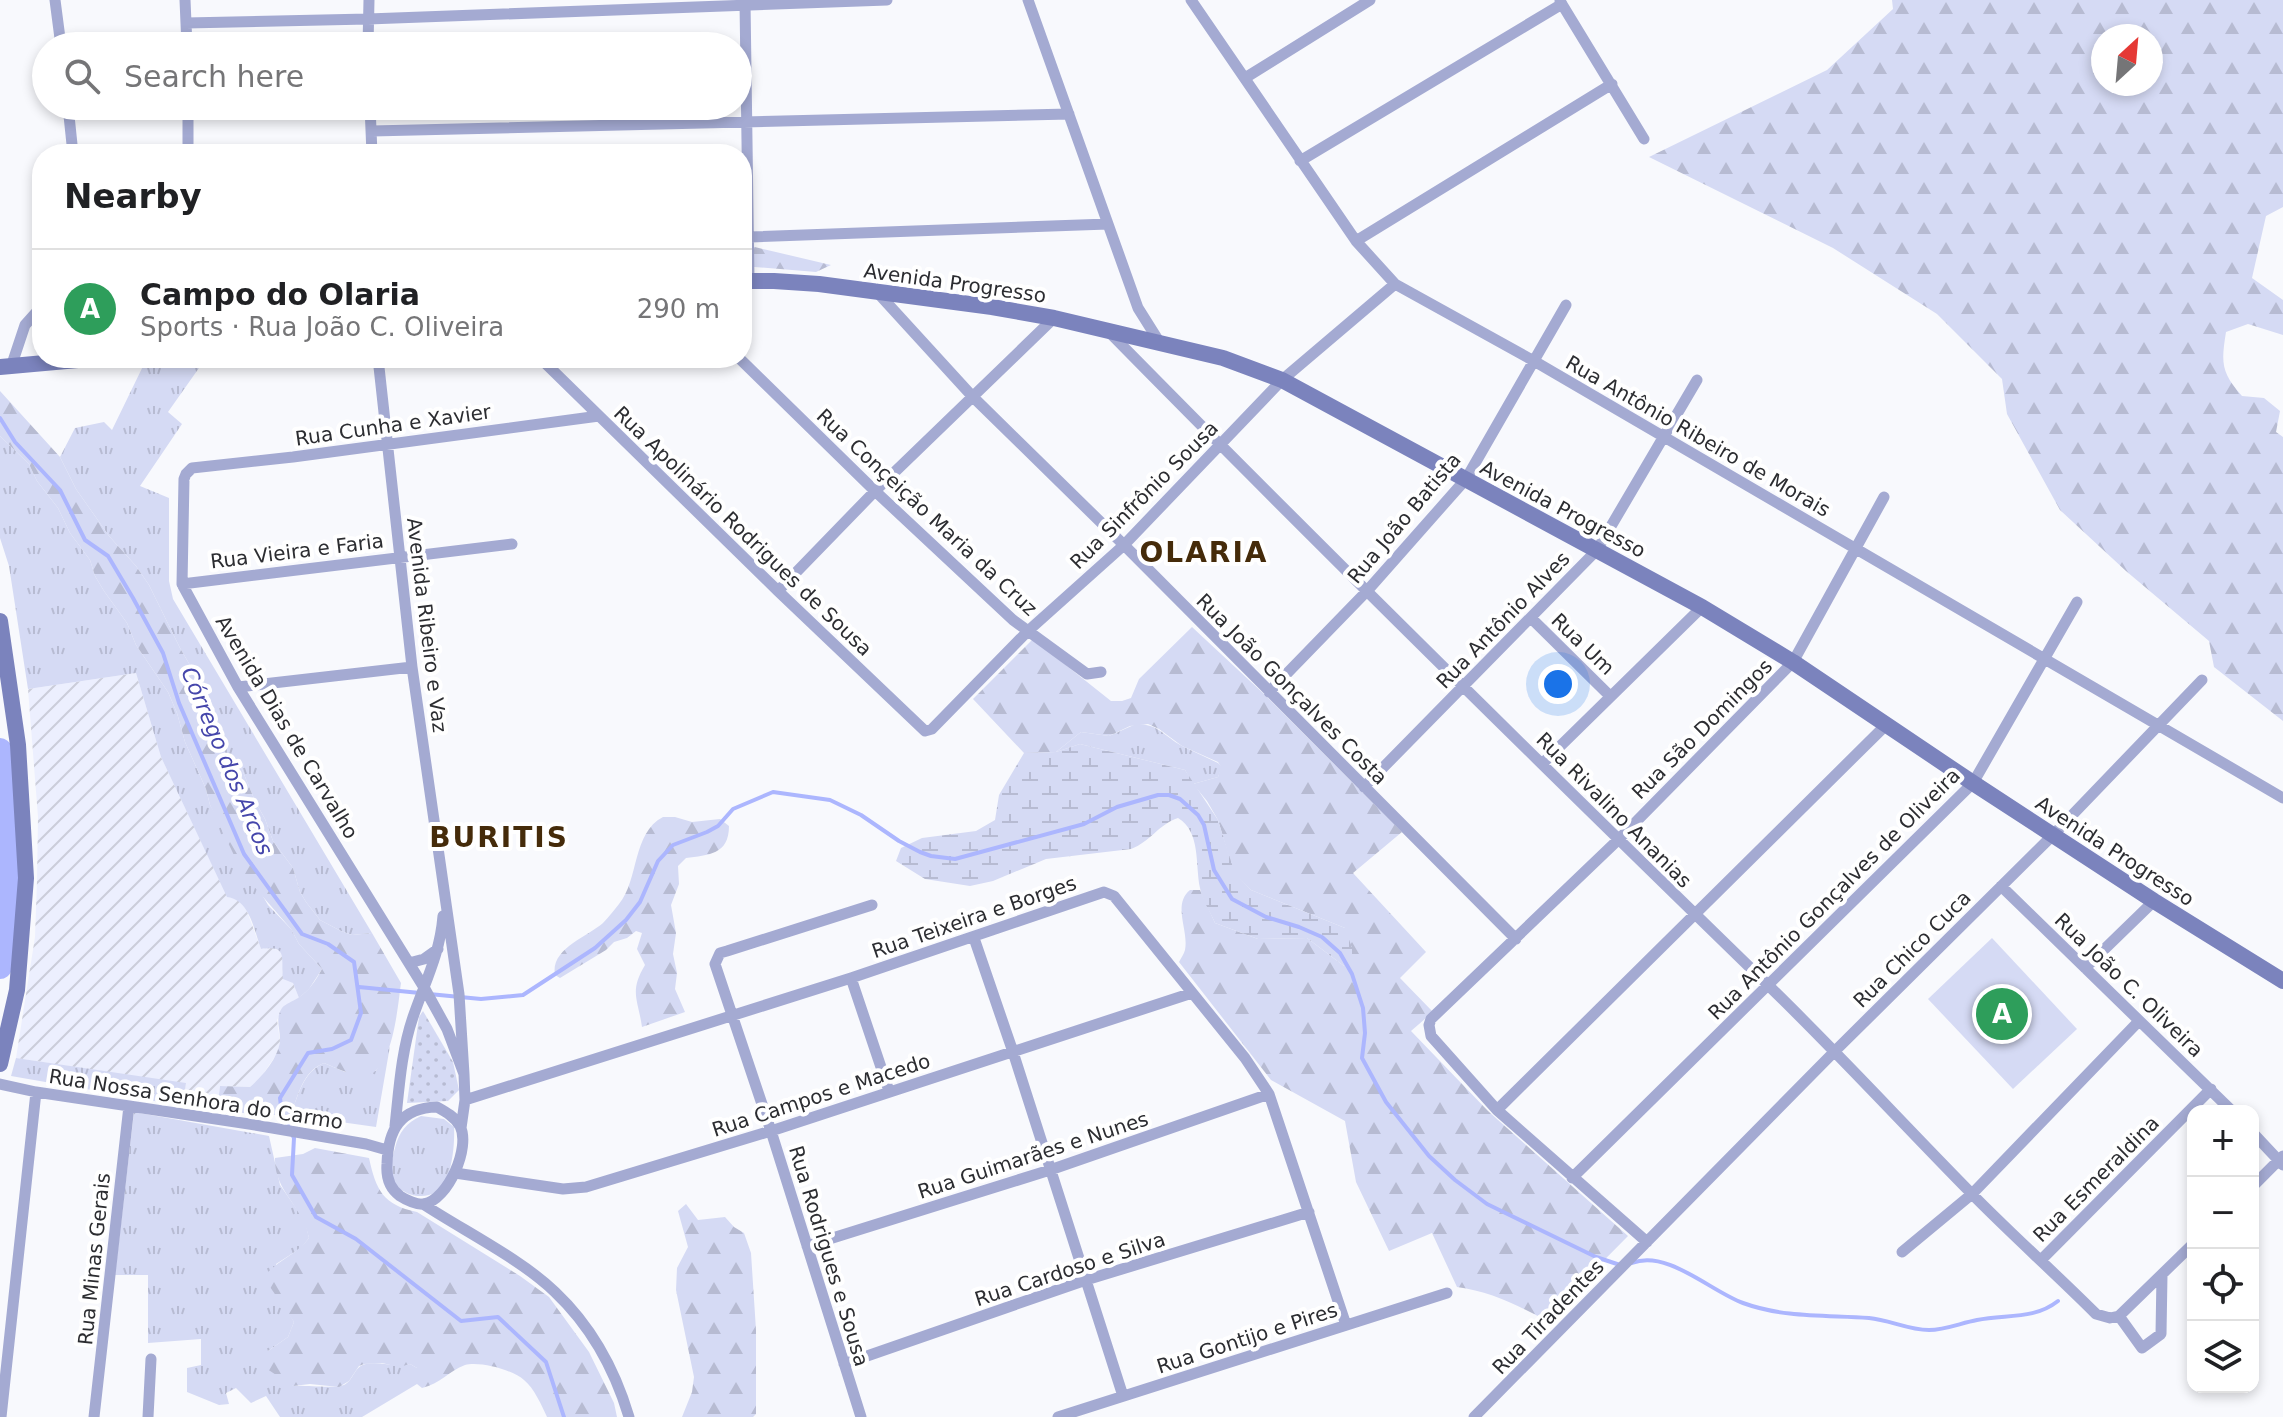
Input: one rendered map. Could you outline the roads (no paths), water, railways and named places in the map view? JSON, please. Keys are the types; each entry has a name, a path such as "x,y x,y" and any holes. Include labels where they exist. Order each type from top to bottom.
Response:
{"street":[{"path":"55,0 59,32"},
{"path":"185,0 186,32"},
{"path":"368,32 369,0"},
{"path":"491,0 493,14"},
{"path":"186,23 493,14 618,4 887,0"},
{"path":"1028,0 1138,308 1160,343"},
{"name":"Rua Antônio Ribeiro de Morais","path":"1191,0 1356,241 1395,284 1534,361 2283,798"},
{"path":"1245,78 1370,0"},
{"path":"1300,161 1561,2 1644,139"},
{"path":"745,3 745,32"},
{"path":"1356,241 1612,84"},
{"path":"372,131 1069,114"},
{"path":"69,120 72,144"},
{"path":"188,120 188,144"},
{"path":"371,120 372,144"},
{"path":"747,122 748,144"},
{"path":"752,237 1108,224"},
{"name":"Avenida Progresso","path":"752,281 819,284 1054,318 1223,358 1282,380 1702,607 1793,662 2154,901 2283,981"},
{"name":"Rua Sinfrônio Sousa","path":"921,729 932,729 1028,631 1124,545 1282,380 1395,284"},
{"name":"Rua João Gonçalves Costa","path":"877,292 972,396 1516,939"},
{"name":"Rua João Batista","path":"1269,692 1367,591 1466,479 1566,305"},
{"path":"5,367 25,325 32,317"},
{"path":"778,591 875,491 1054,318"},
{"name":"Rua Rivalino Ananias","path":"1107,329 1463,687 1835,1051 1972,1194 2096,1314 2110,1318 2119,1316"},
{"path":"5,367 32,364"},
{"name":"Avenida Ribeiro e Vaz","path":"379,368 412,667 459,994 465,1100 461,1128"},
{"name":"Rua Apolinário Rodrigues de Sousa","path":"550,368 921,729"},
{"name":"Rua Conçeição Maria da Cruz","path":"749,368 1013,620 1087,674 1101,672"},
{"name":"Rua Antônio Alves","path":"1364,787 1597,550 1697,380"},
{"name":"Rua Cunha e Xavier","path":"192,468 599,416"},
{"name":"Avenida Dias de Carvalho","path":"192,468 184,479 182,584 238,687 425,989 447,1029 464,1074"},
{"name":"Rua São Domingos","path":"1497,1110 1431,1036 1431,1019 1620,838 1793,662 1884,497"},
{"name":"Rua Vieira e Faria","path":"182,584 512,544"},
{"name":"Rua Antônio Gonçalves de Oliveira","path":"1572,1178 1973,783 2077,602"},
{"path":"1542,764 1702,607"},
{"name":"Rua Um","path":"1531,618 1610,696"},
{"path":"0,621 18,745 26,878 17,990 0,1064"},
{"path":"238,687 412,667"},
{"name":"Rua Chico Cuca","path":"1647,1242 2053,835 2202,680"},
{"path":"1647,1242 1497,1110 1886,725"},
{"name":"Rua João C. Oliveira","path":"2001,886 2226,1105"},
{"name":"Rua Teixeira e Borges","path":"465,1100 974,938 1104,892 1109,893 1245,1058 1269,1094 1346,1325"},
{"path":"445,896 438,949 404,1050 395,1126 387,1150 388,1183 399,1195 423,1204 555,1292 602,1351 629,1417"},
{"path":"2085,968 2154,901"},
{"name":"Rua Rodrigues e Sousa","path":"861,1417 715,964 720,953 872,905"},
{"path":"974,938 1123,1396"},
{"path":"409,963 424,959 438,949"},
{"path":"851,978 889,1091"},
{"name":"Rua Campos e Macedo","path":"455,1173 563,1189 575,1188 771,1131 1192,993"},
{"path":"1902,1252 1972,1194 2139,1021"},
{"name":"Rua Nossa Senhora do Carmo","path":"0,1084 303,1133 387,1150"},
{"name":"Rua Esmeraldina","path":"2041,1260 2211,1089"},
{"path":"1,1417 36,1092"},
{"name":"Rua Guimarães e Nunes","path":"807,1246 1050,1170 1269,1094"},
{"name":"Rua Minas Gerais","path":"94,1417 129,1106"},
{"path":"395,1126 407,1115 423,1108 437,1107 450,1114 461,1128 463,1143 455,1173 436,1198 423,1204"},
{"path":"2259,1139 2282,1161 2259,1181"},
{"path":"436,1198 462,1229"},
{"name":"Rua Cardoso e Silva","path":"844,1364 1086,1280 1309,1212"},
{"name":"Rua Tiradentes","path":"1474,1417 1647,1242"},
{"path":"2162,1275 2161,1334 2142,1348 2119,1316 2188,1249"},
{"name":"Rua Gontijo e Pires","path":"1058,1417 1447,1293"},
{"path":"148,1417 151,1359"}],"waterway":[{"name":"Córrego dos Arcos","path":"0,418 15,442 60,490 85,540 108,556 133,598 163,653 179,703 244,854 302,934 328,944 354,962 361,1013 351,1040 332,1049 308,1053 280,1098 282,1114 294,1138 292,1175 316,1217 356,1239 461,1321 498,1317 546,1362 564,1417"},
{"path":"0,750 6,859 0,967"},
{"path":"429,994 481,999 523,995 595,948 626,920 640,902 658,861 673,845 707,832 718,826 733,809 773,792 830,800 861,815 920,852 955,859 1084,824 1117,807 1158,795 1169,795 1180,799 1198,815 1204,825 1214,870 1232,899 1266,917 1322,937 1340,953 1352,974 1363,1008 1365,1033 1362,1058 1386,1102 1429,1156 1487,1204 1596,1257 1620,1265"},
{"path":"359,987 420,993"},
{"path":"1632,1263 1645,1260 1674,1266 1730,1297 1758,1308 1790,1314 1869,1318 1921,1330 2029,1314 2058,1301"}],"place":[{"name":"Campo do Olaria","path":"2002,1014"}],"district":[{"name":"OLARIA","path":"1204,552"},
{"name":"BURITIS","path":"499,837"}]}
